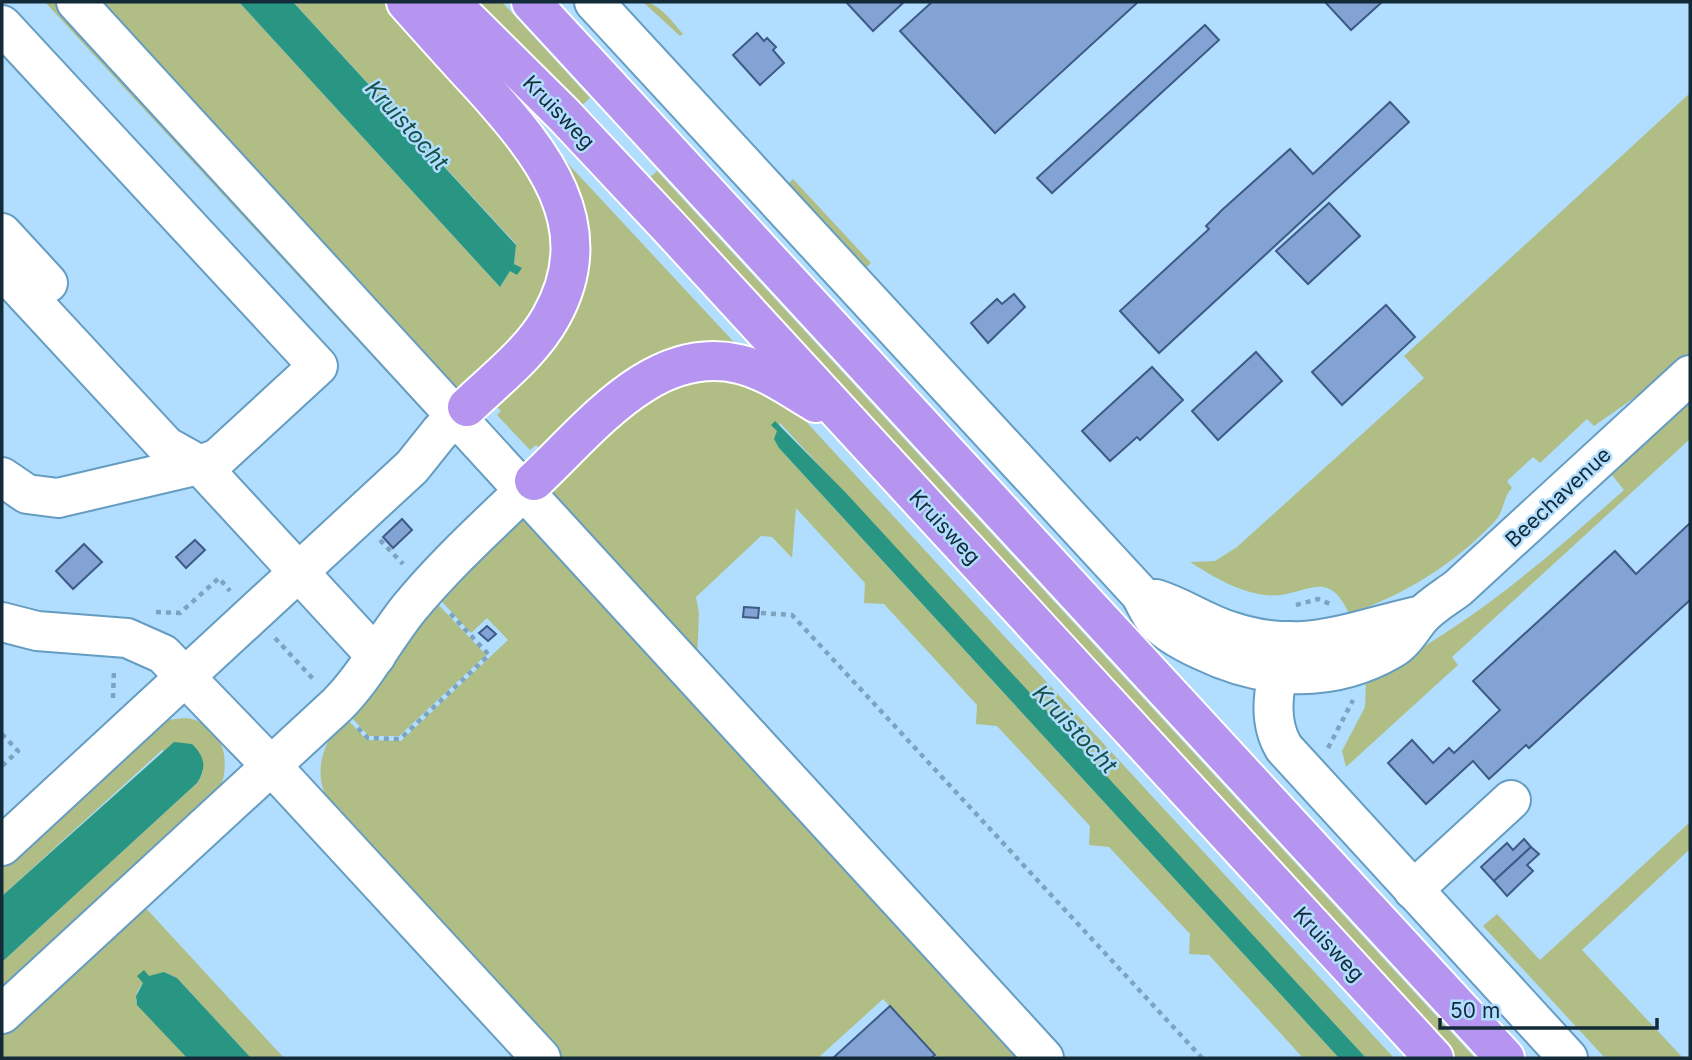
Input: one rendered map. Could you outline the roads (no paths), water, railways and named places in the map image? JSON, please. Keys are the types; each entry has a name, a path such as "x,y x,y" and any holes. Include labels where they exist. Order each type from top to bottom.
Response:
{"highway":[{"path":"406,2 535,148 556,184 568,223 570,247 566,281 549,320 528,349 461,412"},
{"name":"Kruisweg","path":"450,2 564,115 1434,1058"},
{"path":"531,2 1505,1058"},
{"path":"529,486 631,392 653,377 681,364 715,361 747,366 845,419"}],"street":[{"path":"76,2 529,486 1044,1058"},
{"path":"594,2 1140,593 1155,620 1182,640 1224,660 1288,649 1275,712 1279,738 1313,761 1413,890 1568,1058"},
{"path":"2,25 318,366 220,456 200,465 58,498 27,494 2,477"},
{"path":"2,233 195,442 200,465"},
{"path":"2,269 166,446 200,465 376,656"},
{"name":"Beechavenue","path":"1288,649 1344,653 1400,644 1422,615 1458,588 1690,374"},
{"path":"2,845 416,463 461,412"},
{"path":"2,1014 337,705 360,680 426,588 529,486"},
{"path":"2,622 37,631 129,624 139,642 157,650 271,766 541,1058"},
{"path":"1413,890 1511,800"}],"water label":[{"name":"Kruistocht","path":"407,125"},
{"name":"Kruistocht","path":"1075,729"}]}
